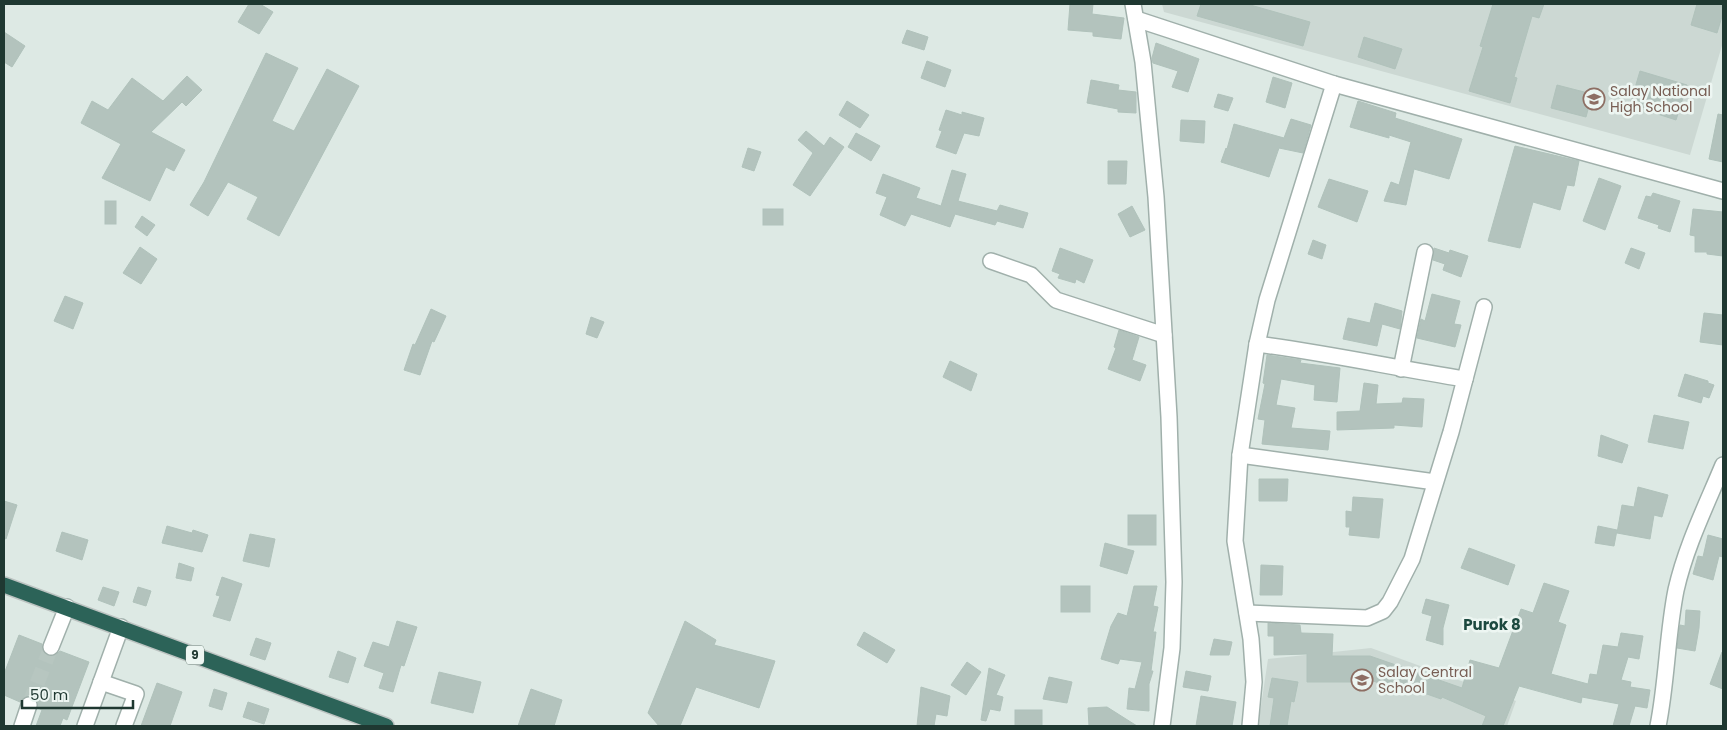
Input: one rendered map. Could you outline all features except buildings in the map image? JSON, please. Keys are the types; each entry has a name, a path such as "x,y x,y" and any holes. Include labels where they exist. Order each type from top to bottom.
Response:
{"highway":[{"name":"9","path":"4,584 386,726"}],"street":[{"path":"1133,4 1143,62 1156,197 1169,417 1174,582 1172,648 1162,726"},
{"path":"1136,19 1334,84 1723,191"},
{"path":"1250,726 1254,682 1251,639 1235,541 1240,455 1257,344 1267,300 1334,84"},
{"path":"1401,369 1425,252"},
{"path":"991,261 1031,275 1056,300 1164,335"},
{"path":"1247,613 1367,618 1383,611 1390,602 1412,559 1451,432 1484,307"},
{"path":"1257,344 1312,351 1401,369 1465,379"},
{"path":"1240,455 1435,482"},
{"path":"1658,726 1672,620 1682,565 1693,533 1723,465"},
{"path":"51,647 67,607"},
{"path":"85,726 121,627"},
{"path":"101,682 136,694 124,726"},
{"path":"22,726 29,705"}],"shaded area":[{"name":"Salay National High School","path":"1162,4 1723,4 1723,42 1690,155 1164,12"},
{"name":"Salay Central School","path":"1371,648 1516,701 1507,726 1258,726 1268,659"}],"tunnel":[{"path":"29,705 51,647"}],"place":[{"name":"Salay National High School","path":"1594,99"},
{"name":"Salay Central School","path":"1362,680"}],"district":[{"name":"Purok 8","path":"1492,625"}]}
